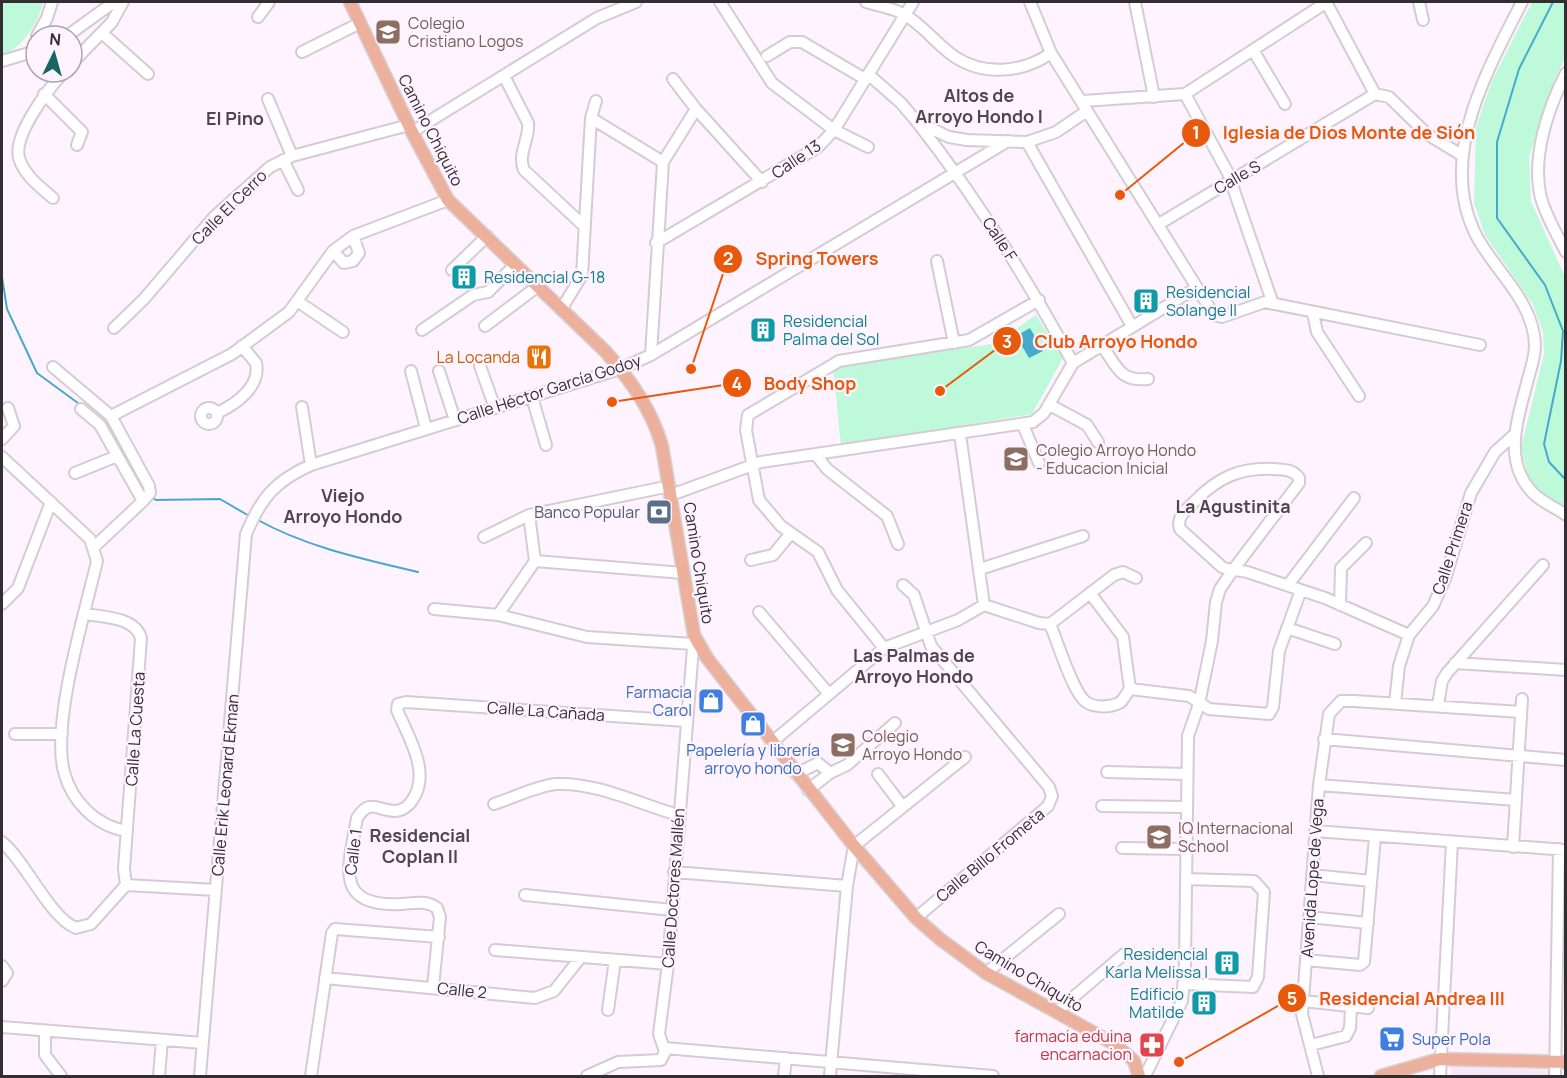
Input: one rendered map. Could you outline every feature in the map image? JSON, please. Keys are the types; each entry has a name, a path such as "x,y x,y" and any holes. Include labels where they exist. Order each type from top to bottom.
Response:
{"main road":[{"name":"Camino Chiquito","path":"352,2 410,129 448,200 562,308 620,369 655,420 670,490 693,640 706,658 808,790 916,918 986,973 1116,1045 1134,1061 1139,1077"},
{"path":"1381,1077 1440,1059 1560,1062"}],"street":[{"path":"44,24 52,2"},
{"path":"84,24 114,2"},
{"path":"84,51 119,14 123,2"},
{"path":"258,17 269,2"},
{"name":"Calle El Cerro","path":"114,328 144,299 202,230 241,190 270,167 287,158 410,129 504,76 597,18 622,4 636,2"},
{"path":"720,2 772,83 834,130 868,147"},
{"path":"866,2 904,14 954,56 976,68 1001,70 1023,66 1051,53"},
{"name":"Calle 13","path":"657,243 818,147 834,130 913,2"},
{"path":"1030,2 1051,53 1214,315 1222,317 1258,302 1480,345"},
{"path":"1135,2 1154,97"},
{"path":"917,122 949,137 967,140 1027,142 1056,132 1085,106 1185,94 1326,2 1375,94 1389,97 1427,134 1463,156"},
{"path":"1419,2 1423,21"},
{"path":"1522,2 1484,76 1468,126 1463,156 1467,213 1477,237 1524,306 1534,336 1535,354 1514,435 1516,465 1523,480 1535,495 1566,515"},
{"path":"302,52 360,23"},
{"path":"102,33 148,74"},
{"name":"Calle F","path":"767,56 790,42 802,42 866,76 901,103 956,171 1039,300 1073,363"},
{"path":"7,60 24,46"},
{"path":"1253,50 1285,104"},
{"path":"7,60 24,55"},
{"path":"1566,73 1548,116 1537,177 1541,199 1566,252"},
{"path":"504,76 528,123 529,132 521,161 524,170 585,227"},
{"path":"673,79 696,110 762,182"},
{"path":"53,84 33,113 18,152 23,168 53,198"},
{"path":"44,94 82,132 77,145"},
{"path":"1185,94 1231,181 1273,304"},
{"name":"Calle S","path":"1159,224 1375,94"},
{"path":"268,99 298,190"},
{"path":"562,308 582,275 591,118 596,101"},
{"path":"651,355 663,162 696,110"},
{"path":"591,118 663,162"},
{"name":"Calle Héctor García Godoy","path":"264,498 289,475 311,465 620,369 651,355 1008,141"},
{"path":"1027,142 1132,326"},
{"path":"111,416 215,363 289,312 333,251 353,236 448,200"},
{"path":"333,251 344,263 353,261 359,253 353,236"},
{"path":"452,270 487,236"},
{"path":"937,261 954,343"},
{"path":"422,330 473,295 488,292 516,265"},
{"path":"485,326 538,286"},
{"path":"484,537 529,515 670,490 751,464 1033,422 1050,405 1073,363 1196,288"},
{"path":"885,648 837,590 818,552 771,516 759,500 746,430 748,415 806,379 849,358 954,343 980,335 1039,300"},
{"path":"297,301 343,332"},
{"path":"1313,314 1317,332 1359,396"},
{"path":"1101,344 1126,378 1135,381 1148,380"},
{"path":"217,413 238,400 254,383 256,363 242,346"},
{"path":"480,366 495,408"},
{"path":"53,367 111,416 149,486 147,497 94,547"},
{"path":"411,371 426,428"},
{"path":"439,371 455,420"},
{"path":"532,397 546,445"},
{"path":"1050,405 1087,425 1098,442"},
{"path":"302,407 311,465"},
{"path":"2,440 14,426 8,408"},
{"path":"81,409 100,425 117,456 147,497"},
{"path":"1023,425 1039,464"},
{"path":"960,434 984,605"},
{"name":"Calle Primera","path":"1395,703 1399,666 1409,635 1433,606 1445,579 1474,486 1495,452 1514,435"},
{"path":"816,455 827,469 887,516 898,544"},
{"path":"75,473 117,456"},
{"path":"3,461 51,502 90,539 94,547 97,561 69,681 62,734 64,771 70,788 97,821 112,828 127,831"},
{"path":"1146,1077 1178,1014 1184,984 1188,736 1199,704 1212,641 1216,602 1224,580 1233,570 1299,483 1298,475 1288,470 1237,471 1208,488 1182,515 1179,525 1184,534 1222,567 1233,570 1247,572 1288,585 1409,635"},
{"name":"Calle Erik Leonard Ekman","path":"200,1077 246,534 264,498"},
{"path":"1288,585 1354,498"},
{"path":"2,604 18,588 51,502"},
{"path":"498,615 535,561 529,515"},
{"path":"751,560 773,555 791,533"},
{"path":"980,569 1083,536"},
{"path":"1340,605 1341,568 1366,543"},
{"path":"535,561 683,573"},
{"path":"1438,705 1442,681 1455,663 1543,565"},
{"path":"771,742 885,648 958,620 984,605 1040,623 1050,624 1120,573 1136,578"},
{"name":"Calle Billo Frometa","path":"903,585 914,595 931,646 1048,788 1052,796 1048,806 916,918"},
{"path":"1130,689 1189,696 1209,709 1266,714 1271,712 1277,660 1301,590"},
{"path":"1050,624 1084,701 1102,706 1117,705 1126,697 1130,689 1124,637 1090,593"},
{"path":"434,609 498,615 587,636 693,640"},
{"path":"759,612 829,694"},
{"name":"Calle La Cuesta","path":"85,614 124,621 136,629 141,638 124,869 126,885"},
{"path":"1287,628 1335,644"},
{"name":"Calle Doctores Mallén","path":"664,1048 659,1034 668,964 693,640"},
{"path":"691,669 706,658"},
{"path":"1455,663 1566,670"},
{"path":"1513,847 1522,699"},
{"name":"Avenida Lope de Vega","path":"1318,1077 1302,1014 1319,785 1329,714 1341,701 1395,703"},
{"name":"Calle La Cañada","path":"406,702 686,721"},
{"name":"Calle 1","path":"406,702 398,704 397,710 414,747 419,773 417,793 405,808 394,811 372,806 363,809 357,818 350,858 350,883 354,893 375,902 432,904 437,908 440,917 433,987"},
{"path":"1395,703 1521,712"},
{"path":"808,790 830,773 847,765 894,723"},
{"path":"15,734 62,734"},
{"path":"1324,739 1566,760"},
{"path":"830,1077 847,886 854,846 965,757"},
{"path":"796,774 818,764 830,773"},
{"path":"1107,772 1186,774"},
{"path":"878,774 903,807"},
{"path":"494,804 555,784 571,785 622,796 678,815"},
{"path":"1319,785 1516,800"},
{"path":"1102,806 1186,807"},
{"path":"1315,831 1562,850 1560,1062 1555,1077"},
{"path":"1306,960 1363,964 1375,837"},
{"path":"2,842 16,856 61,918 76,928 90,924 126,885 216,890"},
{"path":"1440,1077 1452,842"},
{"path":"1122,848 1186,849"},
{"path":"674,872 847,886"},
{"path":"1312,875 1371,881"},
{"path":"1184,984 1253,987 1258,977 1264,892 1254,880 1186,879"},
{"path":"525,895 672,910"},
{"path":"986,973 1059,914"},
{"path":"1309,917 1368,923"},
{"path":"311,1077 332,933 335,929 438,937"},
{"path":"495,950 668,964"},
{"path":"1056,1012 1124,954"},
{"name":"Calle 2","path":"325,978 535,998 554,991 581,957"},
{"path":"608,1010 615,960"},
{"path":"2,966 7,973 7,978 2,981"},
{"path":"1303,1001 1368,1008"},
{"path":"1311,1045 1346,1036 1350,1028 1352,1007"},
{"path":"2,1027 203,1043"},
{"path":"45,1031 45,1055 61,1077"},
{"path":"159,1077 162,1040"},
{"path":"587,1077 618,1062 661,1060 664,1048 993,1077"},
{"path":"784,1077 786,1058"}],"shaded area":[{"path":"1451,1066 1554,1070 1554,1076 1451,1076"}],"green space":[{"path":"2,2 43,2 35,24 24,24 24,40 2,55"},
{"path":"1532,2 1565,2 1565,58 1555,79 1529,157 1531,201 1565,277 1565,507 1529,481 1521,448 1544,354 1543,332 1532,303 1485,235 1474,203 1476,127 1492,81"},
{"path":"1036,315 1063,358 1032,414 841,446 833,367 993,344"}],"water":[{"path":"1030,328 1043,351 1029,358 1016,336"}],"waterway":[{"path":"1553,2 1519,69 1497,142 1497,218 1545,285 1563,331 1561,361 1544,444 1549,462 1566,480"},
{"path":"2,277 7,309 37,373 82,406"},
{"path":"151,497 156,500 220,499 251,517"},
{"path":"256,519 315,545 418,572"}],"place":[{"name":"Colegio Cristiano Logos","path":"388,32"},
{"name":"Iglesia de Dios Monte de Sión","path":"1120,195"},
{"name":"Residencial G-18","path":"464,277"},
{"name":"Residencial Solange II","path":"1146,301"},
{"name":"Residencial Palma del Sol","path":"763,330"},
{"name":"La Locanda","path":"539,357"},
{"name":"Spring Towers","path":"691,369"},
{"name":"Club Arroyo Hondo","path":"940,391"},
{"name":"Body Shop","path":"612,402"},
{"name":"Colegio Arroyo Hondo - Educacion Inicial","path":"1016,459"},
{"name":"Banco Popular","path":"659,512"},
{"name":"Farmacia Carol","path":"711,701"},
{"name":"Papelería y librería arroyo hondo","path":"753,724"},
{"name":"Colegio Arroyo Hondo","path":"843,745"},
{"name":"IQ Internacional School","path":"1159,837"},
{"name":"Residencial Karla Melissa I","path":"1227,963"},
{"name":"Edificio Matilde","path":"1204,1003"},
{"name":"Super Pola","path":"1392,1039"},
{"name":"farmacia eduina encarnacion","path":"1152,1045"},
{"name":"Residencial Andrea III","path":"1179,1062"}],"district":[{"name":"Altos de Arroyo Hondo I","path":"979,106"},
{"name":"El Pino","path":"235,119"},
{"name":"Viejo Arroyo Hondo","path":"343,506"},
{"name":"La Agustinita","path":"1233,507"},
{"name":"Las Palmas de Arroyo Hondo","path":"914,666"},
{"name":"Residencial Coplan II","path":"420,846"}]}
